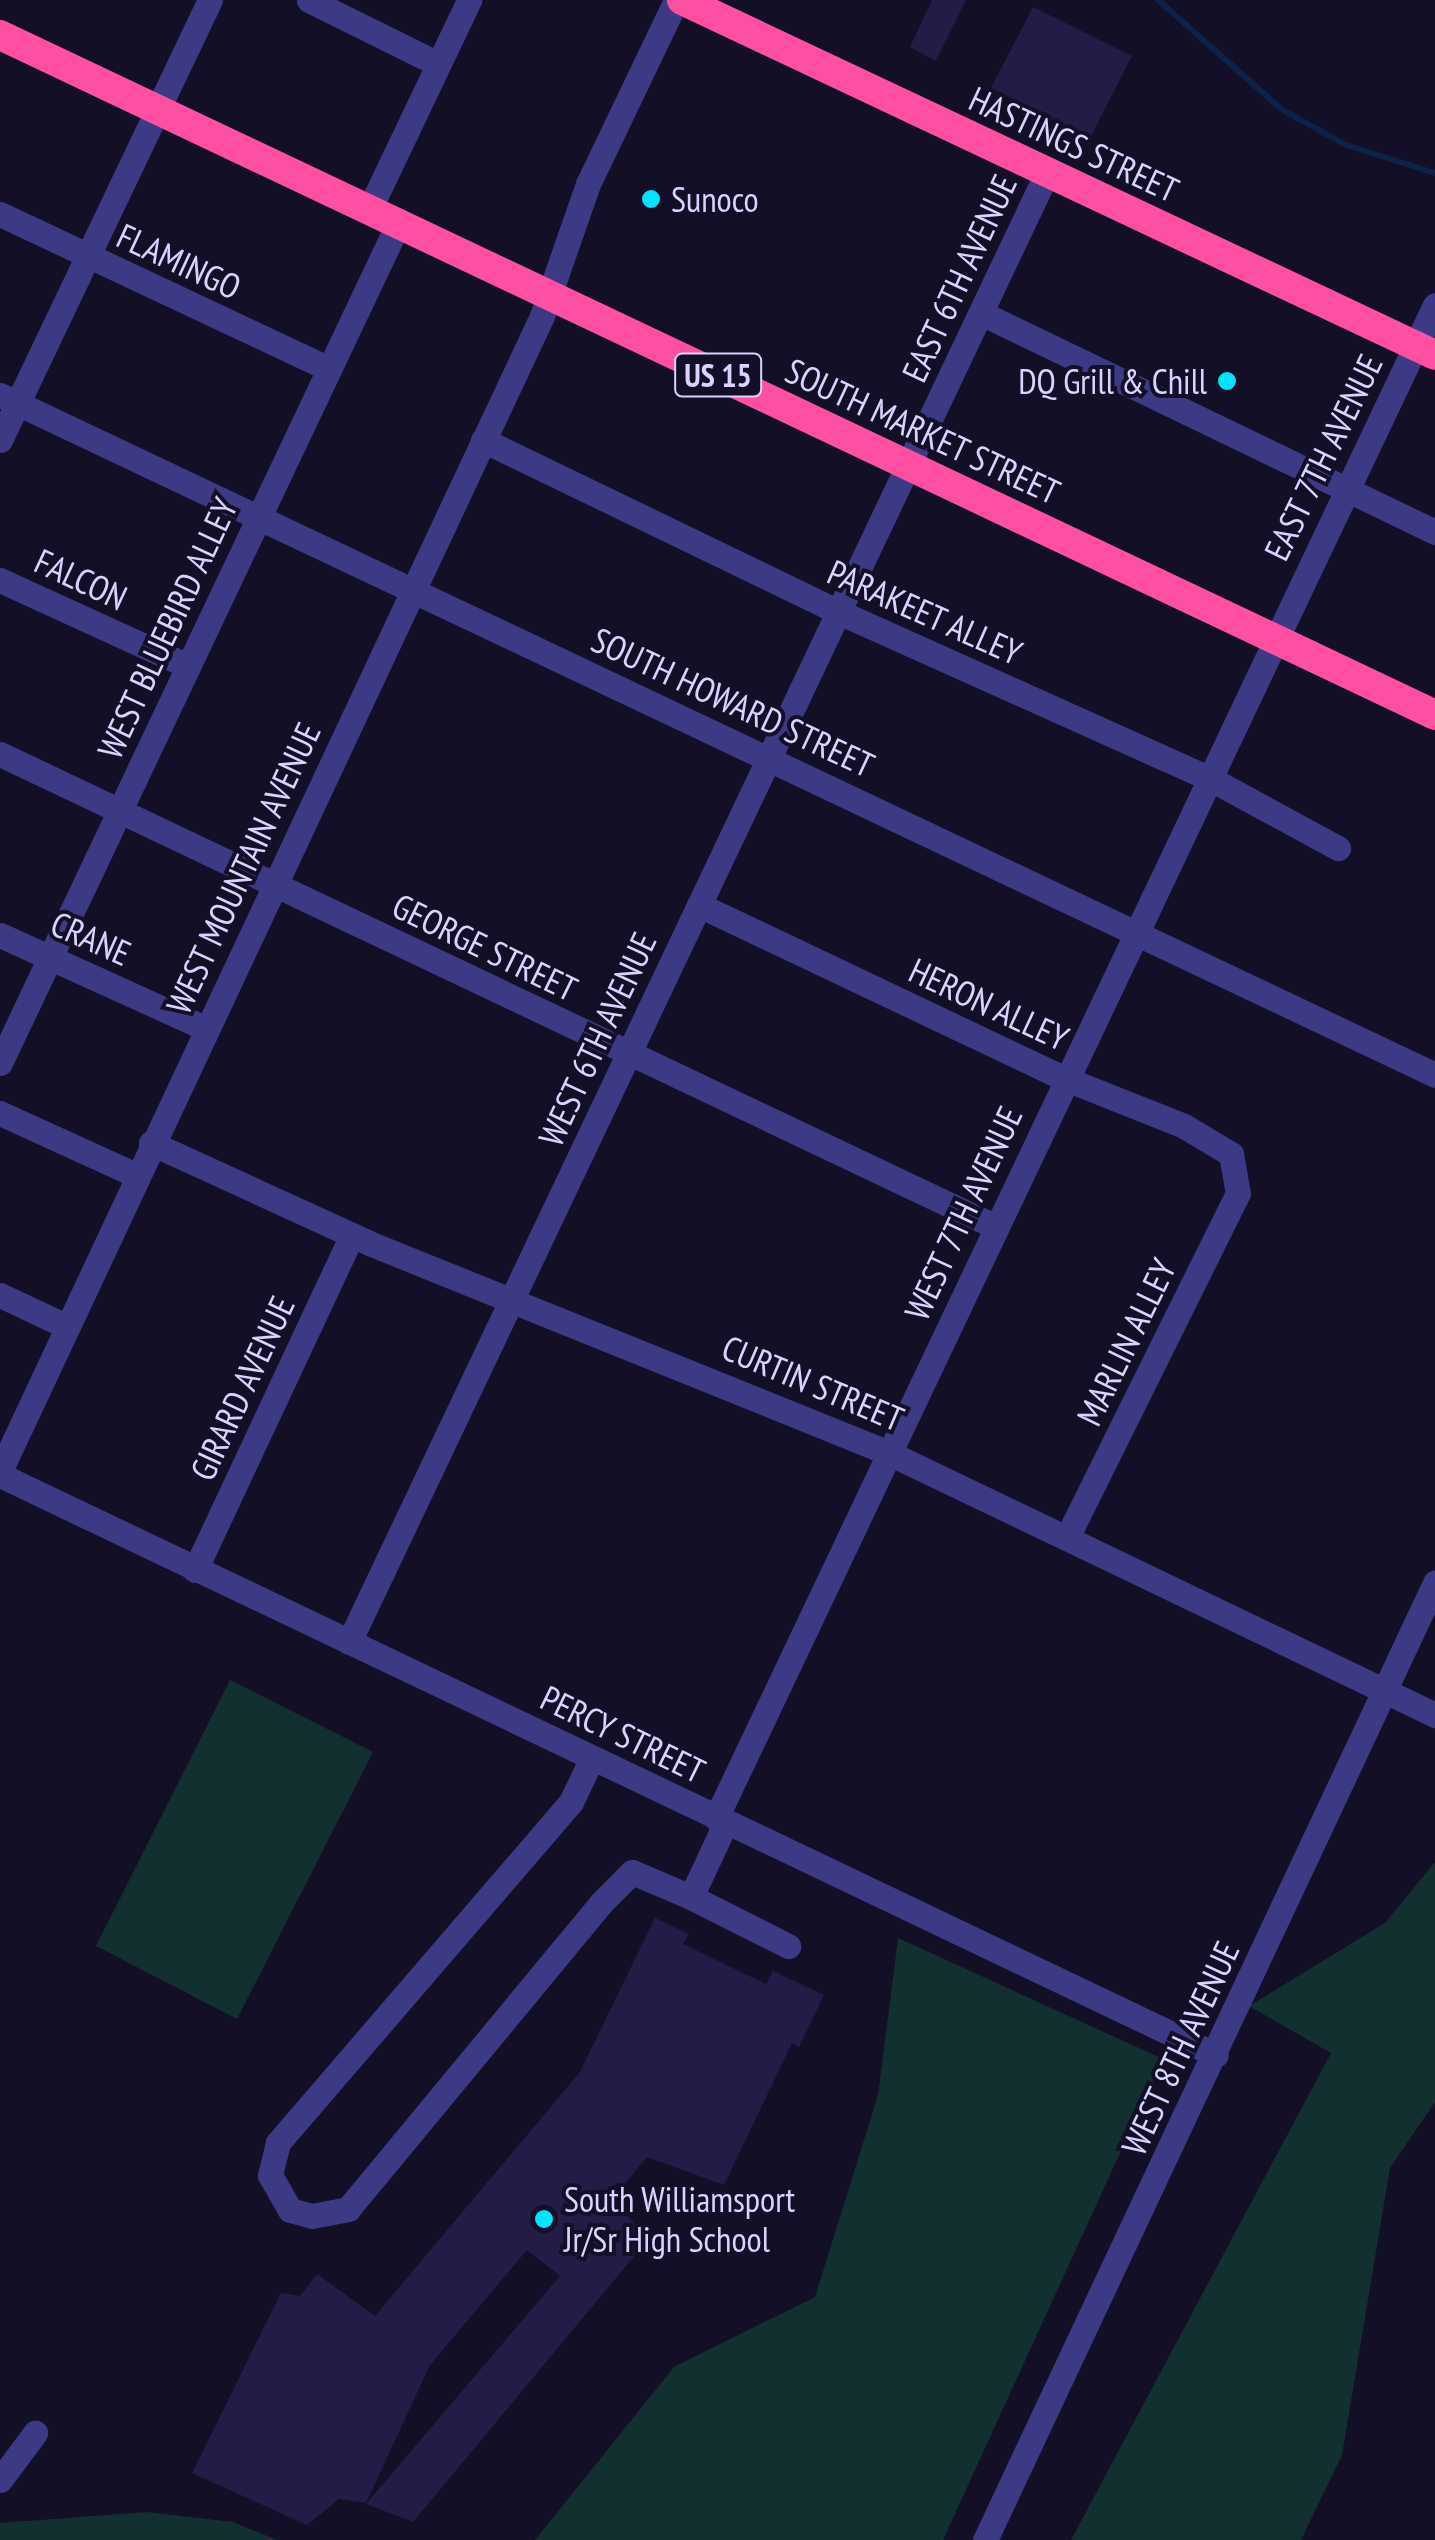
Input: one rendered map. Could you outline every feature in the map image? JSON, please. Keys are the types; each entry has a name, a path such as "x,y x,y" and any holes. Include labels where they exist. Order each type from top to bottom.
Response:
{"highway":[{"name":"HASTINGS STREET","path":"679,0 1425,351"},
{"name":"SOUTH MARKET STREET","path":"0,35 1435,716"}],"street":[{"path":"0,440 9,399 87,258 210,0"},
{"path":"309,0 438,64"},
{"path":"369,210 469,0"},
{"name":"WEST MOUNTAIN AVENUE","path":"0,1473 136,1174 275,886 549,295 588,184 679,0"},
{"name":"EAST 6TH AVENUE","path":"908,466 1048,173"},
{"name":"FLAMINGO","path":"0,214 329,369"},
{"name":"WEST BLUEBIRD ALLEY","path":"0,1063 398,224"},
{"name":"EAST 7TH AVENUE","path":"1274,639 1346,490 1425,351 1435,305"},
{"path":"981,313 1435,532"},
{"name":"SOUTH HOWARD STREET","path":"9,399 1435,1075"},
{"name":"PARAKEET ALLEY","path":"482,440 839,612 1208,778 1338,848"},
{"name":"WEST 6TH AVENUE","path":"349,1642 908,466"},
{"name":"FALCON","path":"0,580 188,666"},
{"name":"WEST 7TH AVENUE","path":"691,1896 721,1820 889,1453 1274,639"},
{"name":"GEORGE STREET","path":"0,754 996,1228"},
{"name":"HERON ALLEY","path":"699,905 1066,1079 1217,1142 1238,1174"},
{"name":"CRANE","path":"0,935 207,1029"},
{"path":"0,1113 136,1174"},
{"name":"CURTIN STREET","path":"151,1143 352,1235 889,1453 1435,1715"},
{"name":"MARLIN ALLEY","path":"1067,1538 1238,1193 1238,1174"},
{"name":"GIRARD AVENUE","path":"195,1570 352,1235"},
{"path":"0,1295 66,1326"},
{"name":"PERCY STREET","path":"0,1473 195,1570 1216,2055"},
{"name":"WEST 8TH AVENUE","path":"985,2540 1435,1584"},
{"path":"592,1758 571,1802 278,2144 270,2175 280,2200 312,2216 348,2208 632,1872 691,1896 788,1946"},
{"path":"0,2480 35,2432"}],"green space":[{"path":"230,1680 373,1752 237,2019 96,1946"},
{"path":"1435,1862 1435,2102 1390,2168 1342,2455 1301,2540 1071,2540 1331,2053 1249,2006 1385,1923"},
{"path":"898,1938 1163,2059 943,2540 535,2540 674,2367 815,2297 878,2095"},
{"path":"147,2512 233,2522 277,2540 0,2540 0,2523"}],"building":[{"path":"932,0 966,0 936,61 910,47"},
{"path":"1033,7 1132,56 1090,138 991,88"},
{"name":"South Williamsport Jr/Sr High School","path":"655,1918 689,1934 683,1944 766,1984 773,1971 824,1995 799,2047 792,2043 724,2185 647,2157 610,2202 651,2236 413,2522 366,2504 560,2276 527,2250 430,2365 366,2503 339,2499 307,2525 192,2473 281,2293 300,2296 317,2274 375,2316 580,2072"}],"waterway":[{"path":"1158,0 1281,109 1346,145 1435,173"}],"place":[{"name":"Sunoco","path":"651,199"},
{"name":"DQ Grill & Chill","path":"1227,381"},
{"name":"South Williamsport Jr/Sr High School","path":"544,2219"}]}
